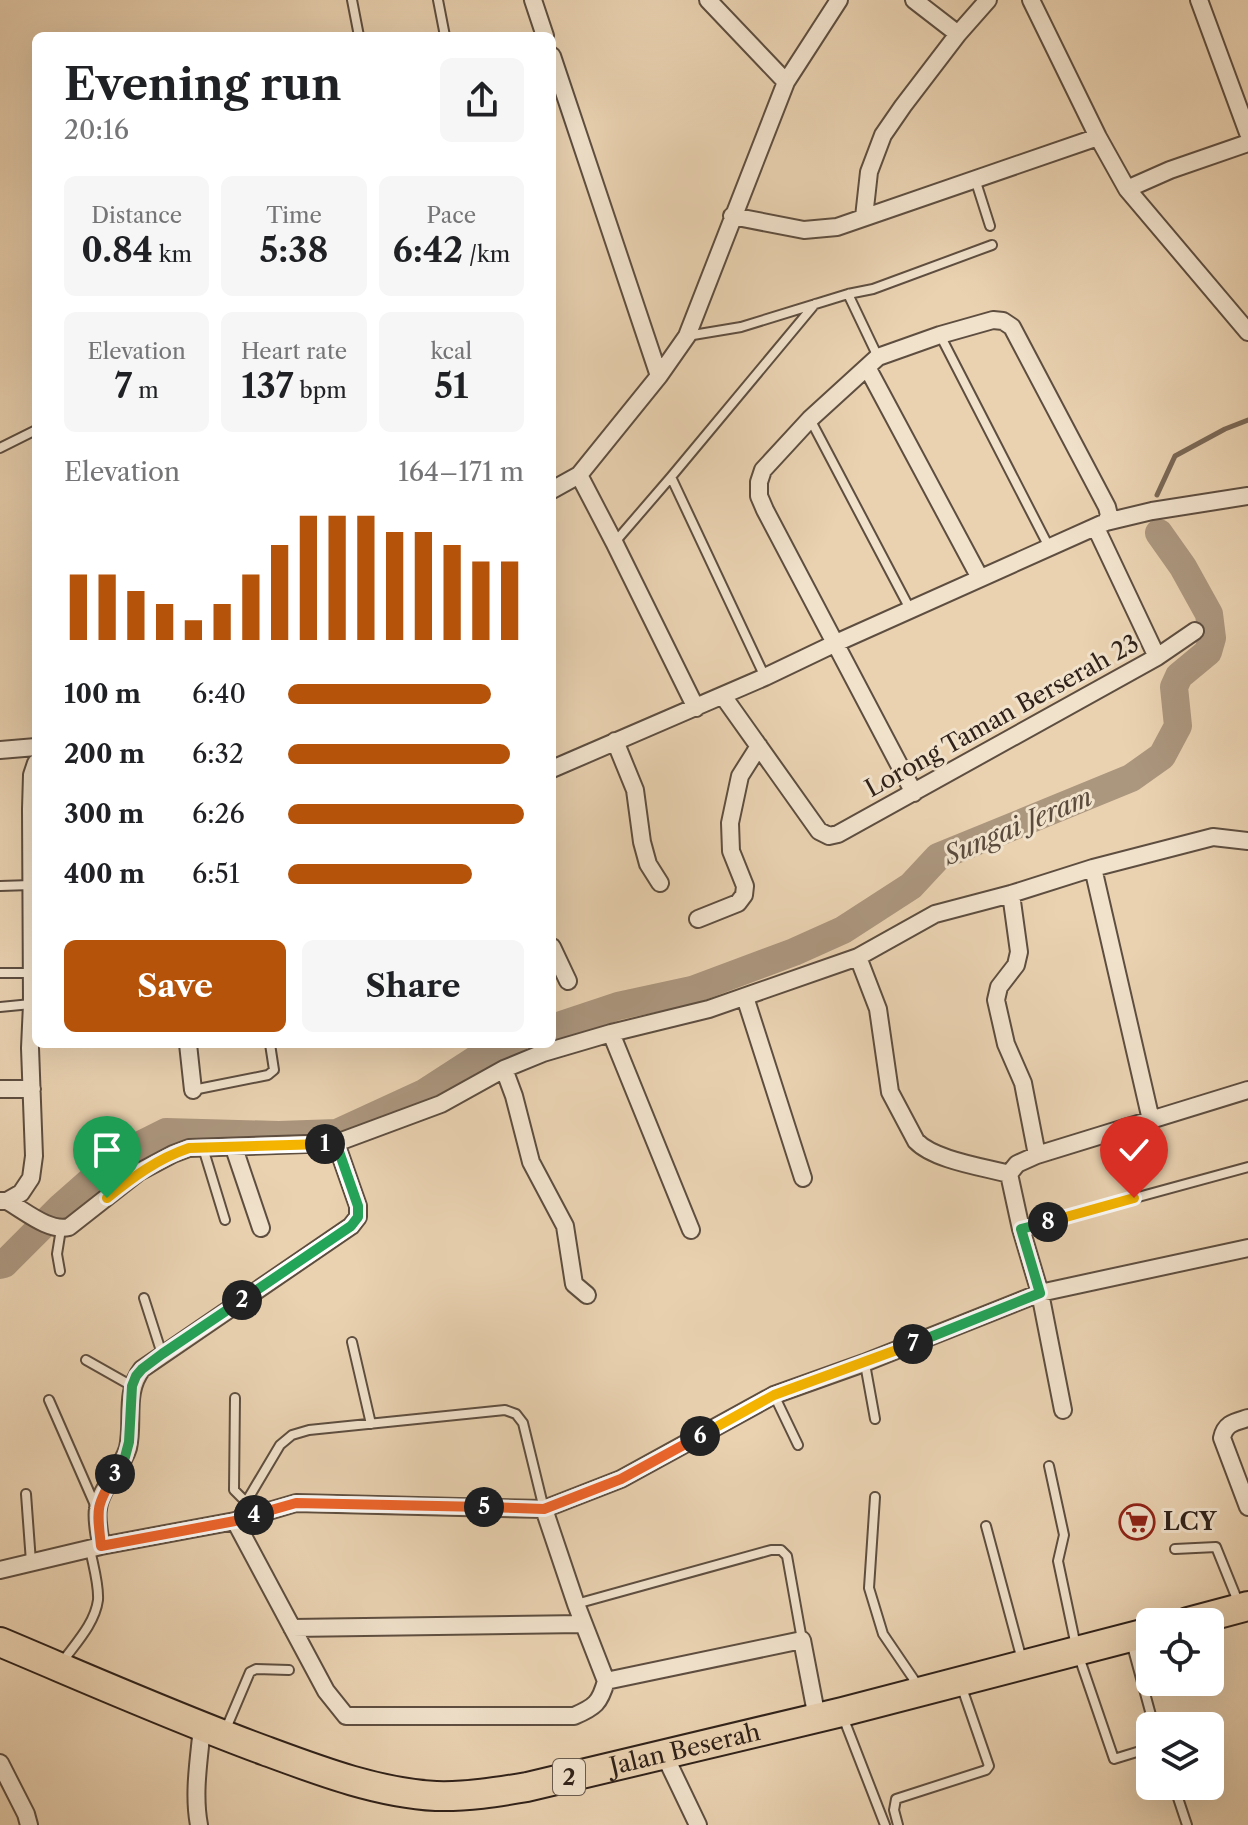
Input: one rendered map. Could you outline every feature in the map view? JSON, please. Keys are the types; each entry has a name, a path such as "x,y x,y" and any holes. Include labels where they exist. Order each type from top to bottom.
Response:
{"highway":[{"path":"1224,1612 1244,1607"},
{"name":"Jalan Beserah","path":"1,1643 213,1731 320,1771 392,1791 436,1796 484,1794 527,1787 829,1715 1136,1635"}],"street":[{"path":"533,0 544,32"},
{"path":"708,0 786,82"},
{"path":"556,488 579,475 659,376 687,336 786,82 839,0"},
{"path":"914,0 958,34"},
{"path":"864,217 869,172 883,135 958,34 988,0"},
{"path":"1031,0 1127,189 1248,332"},
{"path":"1199,0 1248,133"},
{"path":"556,84 659,376"},
{"path":"732,216 804,230 837,227 1098,137"},
{"path":"1127,189 1170,170 1248,143"},
{"path":"914,793 765,510 759,496 763,470 810,419 873,362 940,335 993,320 1003,321 1012,327 1107,507 1109,515 1101,525"},
{"path":"873,362 980,578"},
{"path":"579,475 696,708"},
{"path":"556,767 723,696 1101,525 1158,510 1248,496"},
{"path":"1101,525 1157,657"},
{"name":"Lorong Taman Berserah 23","path":"759,746 819,831 829,836 838,834 1157,657 1195,631"},
{"path":"698,919 738,903 744,895 745,886 731,851 730,823 740,776 759,746 723,696"},
{"path":"615,741 635,790 648,864 660,883"},
{"path":"0,750 32,747"},
{"path":"32,775 32,973"},
{"path":"3,1201 56,1228 69,1227 139,1172 189,1148 336,1143 441,1104 504,1069 543,1053 709,1009 858,957 935,914 1213,837 1248,841"},
{"path":"1093,868 1151,1120"},
{"path":"1011,894 1019,952 1016,965 999,987 996,1000 1006,1044 1023,1083 1037,1155"},
{"path":"556,956 568,981"},
{"path":"858,957 878,1009 890,1092 916,1141 937,1155 1009,1174"},
{"path":"745,997 803,1178"},
{"path":"611,1033 691,1230"},
{"path":"3,1201 21,1193 31,1178 34,1156 33,1048"},
{"path":"188,1048 193,1090"},
{"path":"504,1069 531,1162 563,1221 574,1284 587,1295"},
{"path":"0,1089 32,1089"},
{"path":"1009,1174 1017,1164 1037,1155 1248,1090"},
{"path":"96,1548 97,1510 101,1497 125,1457 129,1442 132,1386 142,1369 351,1226 358,1217 358,1206 336,1143"},
{"path":"234,1148 261,1228"},
{"path":"1009,1174 1040,1293 1063,1410"},
{"path":"0,1570 235,1521 296,1503 544,1509 621,1479 774,1395 1040,1293 1248,1248"},
{"path":"1248,1418 1231,1422 1224,1429 1222,1438 1248,1507"},
{"path":"235,1521 326,1691 346,1716 574,1716 591,1708 601,1698 606,1681 544,1509"},
{"path":"292,1628 583,1624"},
{"path":"606,1681 802,1640 829,1715"},
{"path":"199,1825 196,1785 213,1731"},
{"path":"664,1754 698,1825"},
{"path":"0,1763 29,1825"}],"lane":[{"path":"352,0 358,32"},
{"path":"438,0 444,32"},
{"path":"974,179 990,226"},
{"path":"687,336 741,327 873,289 992,245"},
{"path":"848,294 873,362"},
{"path":"614,542 815,304"},
{"path":"940,335 1049,547"},
{"path":"810,419 910,609"},
{"path":"0,448 32,432"},
{"path":"671,477 765,677"},
{"path":"0,886 31,885"},
{"path":"0,973 32,973"},
{"path":"0,1007 32,1008"},
{"path":"193,1090 268,1075 274,1070 271,1048"},
{"path":"203,1148 225,1220"},
{"path":"1021,1229 1248,1167"},
{"path":"56,1228 60,1271"},
{"path":"144,1298 162,1354"},
{"path":"352,1342 371,1424"},
{"path":"86,1360 132,1386"},
{"path":"864,1363 875,1419"},
{"path":"774,1395 798,1445"},
{"path":"235,1398 234,1490 246,1502"},
{"path":"49,1400 97,1510"},
{"path":"235,1521 280,1445 292,1435 309,1430 505,1410 516,1414 523,1423 544,1509"},
{"path":"1049,1466 1064,1535 1058,1561 1077,1651 1114,1759 1136,1752"},
{"path":"26,1494 31,1562"},
{"path":"875,1497 869,1588 883,1634 921,1691"},
{"path":"986,1526 1023,1665"},
{"path":"1175,1549 1216,1547 1244,1607"},
{"path":"59,1667 95,1614 96,1548"},
{"path":"576,1604 771,1550 781,1550 787,1556 802,1640"},
{"path":"213,1731 250,1672 256,1669 289,1670"},
{"path":"898,1825 894,1810 896,1799 986,1770 989,1766 959,1681"},
{"path":"829,1715 885,1825"},
{"path":"1179,1800 1187,1825"}],"waterway":[{"name":"Sungai Jeram","path":"1157,495 1175,456 1248,420"},
{"name":"Sungai Jeram","path":"556,1027 618,1006 692,990 794,952 843,930 911,886 938,857 1131,778 1162,756 1178,726 1174,687 1179,676 1208,652 1212,638 1209,614 1183,567 1159,533"},
{"name":"Sungai Jeram","path":"0,1265 120,1155 166,1132 337,1133 424,1093 475,1060 504,1048"}],"place":[{"name":"LCY","path":"1137,1522"}],"route":[{"path":"107,1198 139,1172 189,1148 336,1143 358,1206 358,1217 351,1226 162,1354 136,1376 132,1386 129,1442 125,1457 101,1497 97,1510 101,1546 235,1521 296,1503 544,1509 621,1479 774,1395 1040,1293 1021,1229 1134,1198"}]}
